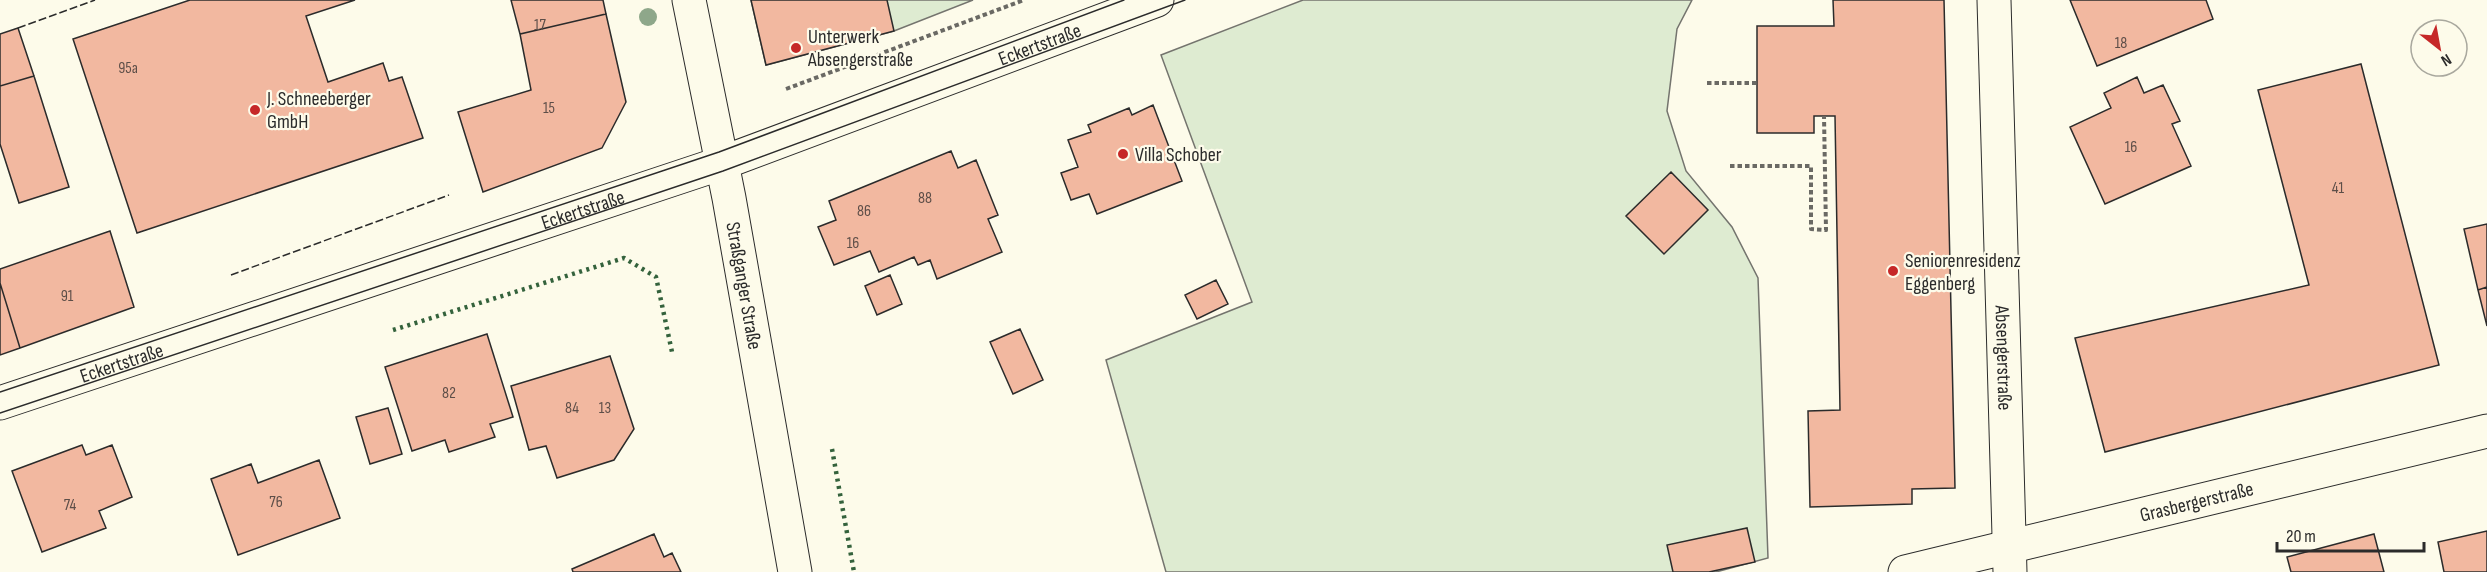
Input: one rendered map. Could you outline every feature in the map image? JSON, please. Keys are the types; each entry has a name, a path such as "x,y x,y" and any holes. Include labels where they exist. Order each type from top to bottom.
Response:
{"street":[{"name":"Straßganger Straße","path":"689,0 722,163 795,572"},
{"name":"Eckertstraße","path":"0,403 722,163 1158,0"},
{"name":"Absengerstraße","path":"1994,0 2010,559"},
{"name":"Grasbergerstraße","path":"1905,572 2010,559 2487,431"}],"path":[{"path":"786,89 1024,0"},
{"path":"1707,83 1756,83"},
{"path":"1730,166 1811,166 1810,229 1826,230 1824,116"}],"green space":[{"name":"Unterwerk Absengerstraße","path":"751,0 973,0 894,31 766,65"},
{"path":"1303,0 1692,0 1677,29 1667,111 1686,171 1732,227 1758,278 1768,558 1716,572 1166,572 1106,360 1252,302 1161,55"}],"building":[{"name":"J. Schneeberger GmbH","path":"190,0 355,0 306,16 328,82 383,63 389,81 402,77 423,138 137,233 73,39"},
{"path":"511,0 603,0 606,14 520,34"},
{"name":"Unterwerk Absengerstraße","path":"751,0 887,0 894,31 766,65"},
{"name":"Seniorenresidenz Eggenberg","path":"1833,0 1944,0 1955,488 1912,489 1912,504 1810,507 1808,411 1840,410 1835,116 1814,116 1814,133 1757,133 1757,26 1834,26"},
{"path":"2070,0 2206,0 2213,19 2097,66"},
{"path":"606,14 626,102 602,148 483,192 458,112 531,90 520,34"},
{"path":"18,28 34,76 0,86 0,34"},
{"path":"2361,64 2439,365 2105,452 2075,338 2309,285 2258,90"},
{"path":"34,76 69,187 19,203 0,144 0,86"},
{"path":"2137,77 2144,93 2163,85 2180,121 2172,124 2191,166 2105,204 2070,127 2111,108 2104,93"},
{"name":"Villa Schober","path":"1153,105 1182,181 1097,214 1089,194 1071,200 1061,173 1078,167 1068,140 1091,132 1088,125 1129,108 1132,115"},
{"path":"951,151 958,168 976,160 998,215 988,219 1002,252 937,279 930,260 918,265 914,257 879,272 870,251 834,265 818,227 836,220 829,201"},
{"path":"1671,172 1708,210 1664,254 1626,216"},
{"path":"2487,224 2487,287 2478,290 2464,229"},
{"path":"110,231 134,307 20,348 0,283 0,269"},
{"path":"890,275 902,304 877,315 865,286"},
{"path":"1216,280 1228,304 1197,319 1185,295"},
{"path":"0,283 20,348 0,355"},
{"path":"2487,287 2487,326 2478,290"},
{"path":"1020,329 1043,380 1013,394 990,342"},
{"path":"487,334 513,417 490,424 495,437 449,452 445,440 412,451 385,367"},
{"path":"610,356 634,429 614,460 557,478 546,446 529,450 511,386"},
{"path":"388,408 402,454 370,464 356,417"},
{"path":"82,445 86,455 112,445 132,497 99,511 106,528 42,552 12,471"},
{"path":"319,460 340,518 238,555 211,479 251,464 258,483"},
{"path":"1747,528 1755,562 1709,572 1673,572 1667,545"},
{"path":"2487,531 2487,572 2444,572 2438,542"},
{"path":"654,534 664,557 672,553 681,572 573,572 572,569"},
{"path":"2374,534 2384,572 2291,572 2287,557"}],"tram line":[{"path":"0,392 719,152 1124,0"},
{"path":"0,413 723,171 1185,0"}],"hedge":[{"path":"393,330 624,258 656,277 672,352"},
{"path":"832,449 854,572"}],"fence":[{"path":"18,28 95,0"},
{"path":"231,275 449,195"}],"place":[{"name":"Unterwerk Absengerstraße","path":"796,48"},
{"name":"J. Schneeberger GmbH","path":"255,110"},
{"name":"Villa Schober","path":"1123,154"},
{"name":"Seniorenresidenz Eggenberg","path":"1893,271"}]}
